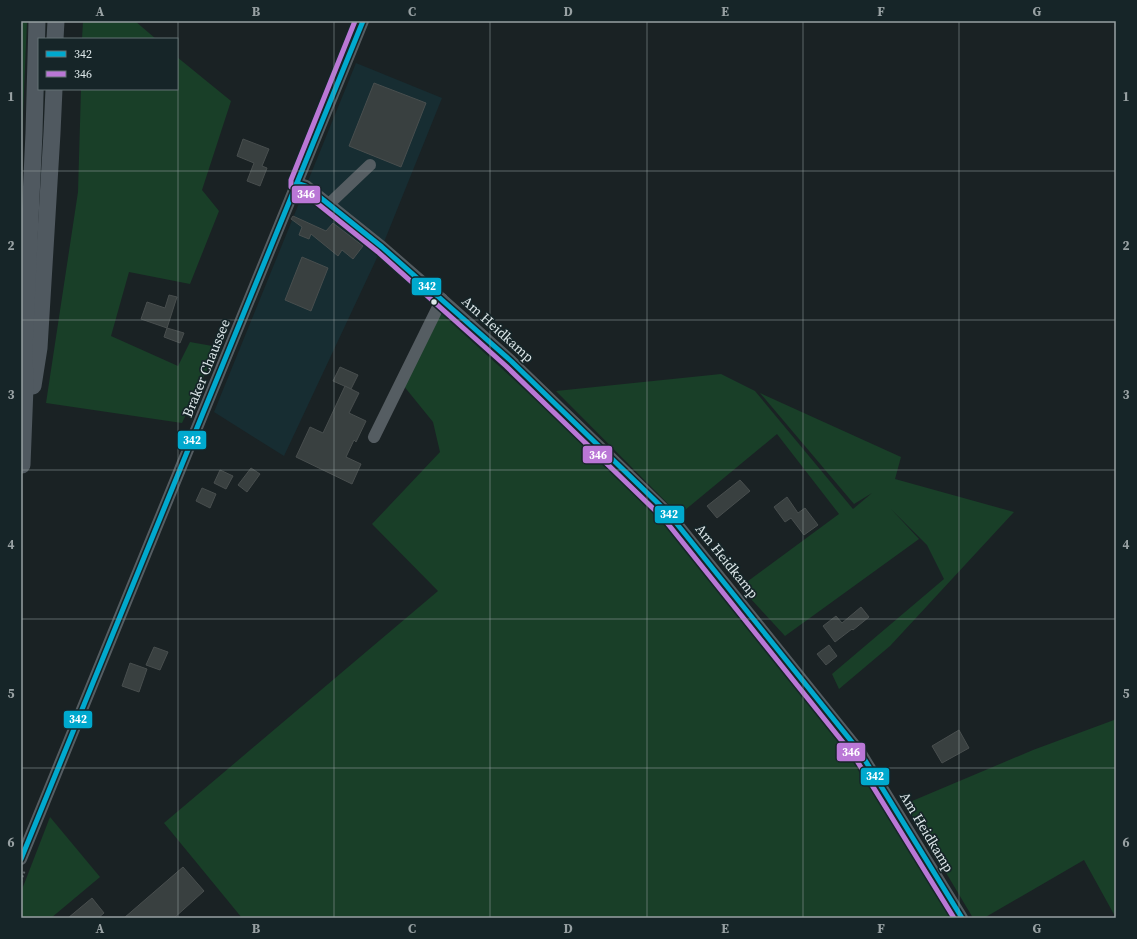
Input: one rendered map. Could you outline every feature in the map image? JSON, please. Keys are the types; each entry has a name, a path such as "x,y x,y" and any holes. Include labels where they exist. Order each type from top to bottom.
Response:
{"highway":[{"path":"22,470 25,387 24,349 34,133 37,21"},
{"path":"55,38 56,21"},
{"path":"22,470 39,348 54,90"}],"street":[{"name":"Braker Chaussee","path":"21,859 363,21"},
{"path":"329,204 370,165"},
{"name":"Am Heidkamp","path":"298,183 306,186 329,204 442,299 533,382 669,514 860,752 962,918"},
{"path":"374,437 442,299"}],"shaded area":[{"path":"356,63 442,98 382,247 284,456 214,412"}],"green space":[{"path":"21,21 27,21 21,159"},
{"path":"83,21 135,21 155,38 82,38"},
{"path":"178,58 231,101 202,190 219,211 190,284 129,272 111,336 178,366 190,342 218,347 182,423 46,403 78,192 81,90 178,90"},
{"path":"440,312 664,517 852,753 954,918 242,918 164,823 438,591 372,524 440,452 433,422 403,385"},
{"path":"721,374 755,391 853,509 872,493 854,504 760,393 901,457 895,479 1014,512 890,646 839,689 832,674 944,579 927,545 891,509 919,539 785,636 740,587 839,514 777,434 679,515 556,391"},
{"path":"1116,717 1116,918 1084,860 984,918 973,918 905,804 1033,750 1114,720"},
{"path":"50,817 100,877 51,918 21,918 21,892"}],"building":[{"path":"374,83 426,103 401,167 349,146"},
{"path":"243,139 269,149 262,166 267,168 260,186 247,181 254,163 237,156"},
{"path":"293,216 326,231 333,223 363,246 353,259 342,250 338,256 311,234 309,239 299,235 302,227 291,219"},
{"path":"302,257 328,268 311,311 285,300"},
{"path":"169,295 177,297 167,328 141,319 147,302 165,308"},
{"path":"167,328 184,333 180,343 164,337"},
{"path":"340,367 358,375 351,389 333,381"},
{"path":"345,386 359,393 349,413 366,421 356,442 354,440 346,457 361,464 352,484 296,457 310,427 323,433"},
{"path":"251,468 260,474 247,492 238,485"},
{"path":"220,470 233,476 226,489 214,483"},
{"path":"740,480 750,491 717,518 707,506"},
{"path":"202,488 216,494 210,508 196,501"},
{"path":"787,497 798,513 805,508 818,525 804,535 791,518 785,522 774,507"},
{"path":"861,607 869,617 835,642 823,626 836,616 842,623"},
{"path":"829,645 837,656 826,665 817,654"},
{"path":"154,647 168,652 160,670 146,665"},
{"path":"130,663 147,669 139,692 122,686"},
{"path":"959,730 969,748 942,763 932,746"},
{"path":"183,867 204,891 174,918 124,918"},
{"path":"92,898 104,913 98,918 68,918"}],"transit line":[{"name":"346","path":"355,21 291,180 291,187 303,192 378,252 506,366 664,519 854,756 954,918"},
{"name":"342","path":"21,859 363,21"},
{"name":"342","path":"297,183 306,186 382,247 511,361 669,514 860,752 962,918"}]}
